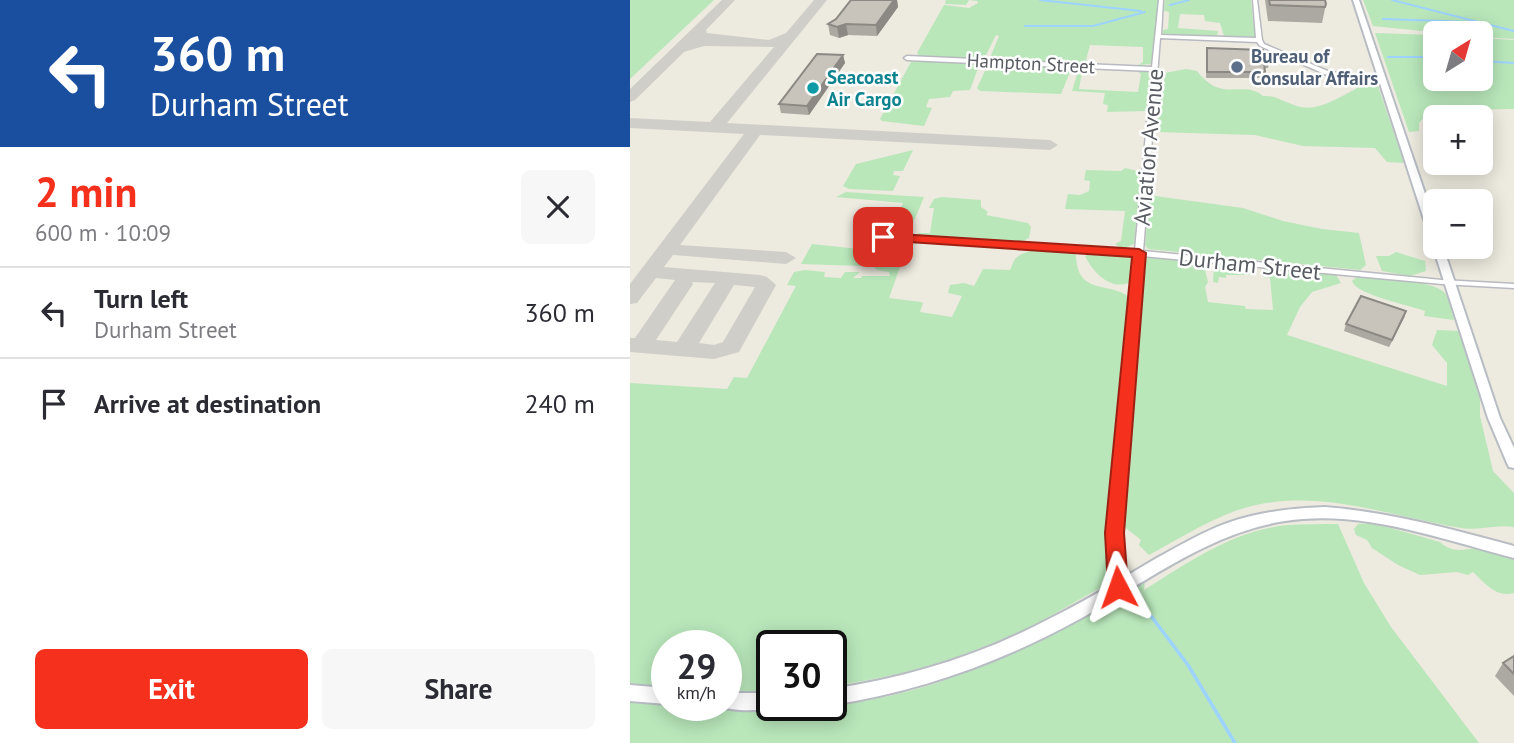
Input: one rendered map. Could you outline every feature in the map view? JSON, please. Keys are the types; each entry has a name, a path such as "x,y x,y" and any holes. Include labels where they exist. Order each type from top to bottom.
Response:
{"street":[{"name":"Aviation Avenue","path":"1118,587 1114,533 1161,0"},
{"path":"1255,0 1259,40"},
{"path":"1356,0 1423,203"},
{"path":"1158,36 1259,40 1267,47 1329,74 1381,79"},
{"name":"Hampton Street","path":"907,58 1155,69"},
{"name":"Durham Street","path":"883,237 1139,253 1449,283"},
{"path":"1442,259 1494,418 1514,463"},
{"path":"1449,283 1514,286"},
{"path":"847,693 900,684 979,660 1050,627 1230,527 1288,513 1336,512 1395,520 1514,552"},
{"path":"630,693 651,695"}],"green space":[{"path":"630,0 714,0 630,79"},
{"path":"946,0 969,0 966,5 945,4"},
{"path":"969,0 1158,0 1152,64 1138,65 1143,62 1143,47 1090,45 1086,60 1090,62 1086,64 992,60 990,58 999,36 996,35 984,59 919,56 917,53 944,5 969,8 978,3"},
{"path":"1165,0 1251,0 1255,37 1224,36 1220,23 1205,21 1204,15 1180,14 1178,28 1218,31 1217,36 1163,34 1163,30 1168,29 1169,12 1164,11"},
{"path":"1363,0 1514,0 1514,39 1493,38 1493,21 1423,21 1423,31 1373,26"},
{"path":"1375,33 1423,35 1423,91 1493,91 1493,39 1514,40 1514,109 1493,109 1493,105 1423,105 1419,131 1409,132"},
{"path":"921,60 980,63 970,90 953,91 950,97 929,99 926,107 932,108 924,126 882,121 880,119 911,62"},
{"path":"990,64 1067,67 1070,72 1061,94 980,91 977,88 985,71 993,70 986,68"},
{"path":"1079,68 1088,69 1082,72 1079,89 1138,92 1141,74 1137,71 1149,71 1151,74 1147,111 1107,112 1108,105 1103,104 1105,93 1072,91"},
{"path":"1186,69 1197,71 1206,81 1224,89 1255,91 1263,96 1310,108 1326,104 1356,89 1357,81 1370,81 1378,86 1404,163 1387,162 1375,148 1303,146 1255,135 1156,132 1159,74"},
{"path":"913,150 903,171 894,171 893,175 900,176 893,191 849,189 843,186 856,164"},
{"path":"1125,168 1141,172 1134,244 1122,249 1115,244 1121,241 1125,211 1065,209 1068,194 1080,195 1089,191 1090,181 1084,180 1086,170 1121,171"},
{"path":"846,192 924,197 909,233 902,235 890,232 903,203 836,197"},
{"path":"1155,196 1243,208 1283,221 1359,233 1366,265 1360,270 1148,249 1145,245 1149,199"},
{"path":"942,197 981,200 981,207 988,212 986,215 1028,223 1031,227 1029,238 1021,242 918,236 918,233 930,233 934,208 929,208 934,199"},
{"path":"871,239 876,241 861,266 801,264 812,244 859,249 861,244 868,245"},
{"path":"905,240 908,244 889,298 921,302 920,312 952,317 962,296 948,293 950,285 964,283 974,286 983,269 1010,270 1020,255 1045,249 1063,250 1076,255 1082,277 1088,282 1129,297 1108,499 1107,577 1102,587 1035,624 990,644 923,667 847,683 847,630 756,630 756,692 742,691 742,630 651,630 651,685 630,683 630,383 727,389 734,377 747,378 796,286 787,285 794,272 825,272 824,277 841,278 845,272 860,272 853,278 890,276 889,272 874,267 886,242"},
{"path":"1093,251 1124,253 1131,257 1130,282 1116,284 1103,278 1092,268 1085,256"},
{"path":"1396,252 1425,261 1426,271 1410,276 1382,271 1376,256 1389,256"},
{"path":"1151,256 1203,262 1208,282 1205,287 1208,302 1245,306 1246,309 1273,310 1270,278 1263,277 1262,270 1265,268 1336,275 1341,283 1312,292 1300,307 1287,335 1447,386 1447,363 1432,345 1437,330 1459,331 1480,400 1480,416 1493,471 1514,493 1514,527 1461,528 1320,501 1263,503 1235,511 1202,526 1149,555 1139,545 1141,540 1122,525 1144,260"},
{"path":"1214,263 1251,266 1255,275 1226,275 1226,278 1219,277 1218,283 1213,282"},
{"path":"1357,277 1417,282 1438,288 1447,296 1454,320 1424,316 1425,311 1363,291 1352,281"},
{"path":"1373,523 1440,542 1454,549 1483,548 1514,557 1514,593 1496,591 1473,572 1468,575 1457,572 1420,575 1398,565 1372,548 1367,540 1356,535 1354,529 1358,524"},
{"path":"1338,524 1364,583 1391,627 1479,743 630,743 630,699 651,701 651,721 742,721 742,706 756,707 756,721 847,721 847,703 912,690 993,661 1032,643 1145,579 1144,590 1195,558 1231,540 1268,528"}],"building":[{"path":"851,0 894,0 876,25 846,24 837,27 828,24 836,19"},
{"path":"1269,0 1325,0 1326,4 1325,7 1270,5"},
{"name":"Bureau of Consular Affairs","path":"1207,48 1263,50 1263,55 1268,55 1269,62 1264,62 1265,72 1207,72"},
{"path":"817,54 843,55 807,106 779,104"},
{"path":"1361,296 1406,311 1392,340 1346,324"},
{"path":"1514,656 1514,674 1503,663"}],"waterway":[{"path":"1040,0 1141,11"},
{"path":"1170,5 1189,0"},
{"path":"1392,0 1514,31"},
{"path":"1025,26 1093,26 1145,12"},
{"path":"1383,19 1444,21"},
{"path":"1388,57 1423,57"},
{"path":"1493,62 1514,63"},
{"path":"1151,616 1188,665 1235,743"}],"taxiway":[{"path":"699,29 729,0"},
{"path":"791,36 821,0"},
{"path":"630,97 699,29"},
{"path":"699,29 701,36 722,41"},
{"path":"715,127 791,36"},
{"path":"722,41 771,44 791,36"},
{"path":"680,49 703,42 722,41"},
{"path":"630,123 745,129"},
{"path":"630,298 752,138 752,132 745,129"},
{"path":"745,129 1050,145"},
{"path":"679,251 786,258"},
{"path":"630,345 714,352 731,347 766,285 760,281 660,273"},
{"path":"645,339 683,284"},
{"path":"692,350 687,343 724,285"}],"place":[{"name":"Bureau of Consular Affairs","path":"1237,67"},
{"name":"Seacoast Air Cargo","path":"813,88"}],"route":[{"path":"883,237 1139,253 1114,533 1118,587"}]}
